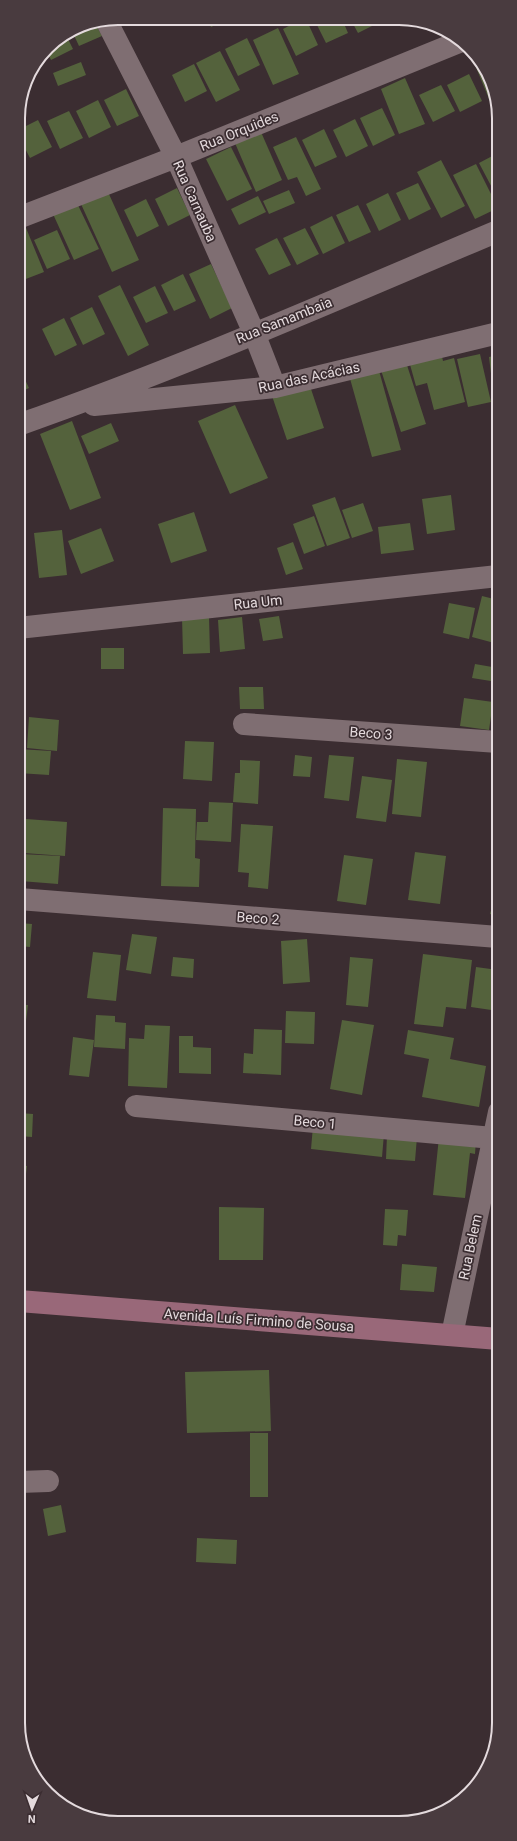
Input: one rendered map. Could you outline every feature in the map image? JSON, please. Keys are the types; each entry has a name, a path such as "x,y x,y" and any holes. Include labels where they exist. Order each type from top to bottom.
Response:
{"main road":[{"name":"Avenida Luís Firmino de Sousa","path":"25,1301 492,1338"}],"street":[{"name":"Rua Carnauba","path":"109,26 176,157 254,333 275,387"},
{"name":"Rua Orquides","path":"25,215 176,157 454,44"},
{"name":"Rua Samambaia","path":"69,408 254,333 492,234"},
{"name":"Rua das Acácias","path":"69,408 275,387 492,334"},
{"path":"25,423 69,408"},
{"name":"Rua Um","path":"25,627 492,577"},
{"name":"Beco 3","path":"244,724 492,742"},
{"name":"Beco 2","path":"25,900 492,937"},
{"name":"Beco 1","path":"136,1106 492,1138"},
{"name":"Rua Belem","path":"452,1335 492,1143"},
{"path":"25,1482 48,1481"}],"building":[{"path":"291,25 309,25 318,45 296,56 283,29"},
{"path":"317,25 345,25 348,33 326,43"},
{"path":"354,25 374,25 358,33"},
{"path":"97,28 102,36 79,46 75,37 88,30"},
{"path":"278,28 299,74 273,85 253,40"},
{"path":"247,38 260,65 238,76 225,49"},
{"path":"69,40 73,49 51,60 49,56 52,52"},
{"path":"220,51 240,90 216,102 196,63"},
{"path":"81,62 86,75 58,86 53,73"},
{"path":"194,64 207,91 185,102 172,75"},
{"path":"475,66 485,83 490,102"},
{"path":"469,74 482,101 460,112 447,85"},
{"path":"405,78 425,124 399,134 381,89"},
{"path":"441,85 455,111 433,122 419,95"},
{"path":"126,89 139,116 117,126 104,100"},
{"path":"98,100 111,127 89,138 76,111"},
{"path":"382,108 395,135 373,146 360,118"},
{"path":"69,111 83,138 60,149 47,121"},
{"path":"355,119 368,146 346,157 333,130"},
{"path":"38,120 52,147 30,158 25,148 25,126"},
{"path":"324,129 337,157 315,167 302,140"},
{"path":"261,132 282,180 256,192 235,143"},
{"path":"296,137 321,189 306,196 297,177 288,180 273,147"},
{"path":"231,147 252,189 227,201 206,159"},
{"path":"492,156 492,188 479,163"},
{"path":"441,160 465,206 441,218 417,172"},
{"path":"476,164 492,196 492,211 475,219 453,175"},
{"path":"418,183 431,209 409,220 396,193"},
{"path":"177,188 190,215 168,226 155,199"},
{"path":"289,190 295,203 269,214 263,201"},
{"path":"108,192 139,260 112,272 81,204"},
{"path":"388,193 401,220 379,231 366,204"},
{"path":"258,196 266,212 239,225 231,209"},
{"path":"146,199 159,226 137,237 124,210"},
{"path":"77,203 99,249 74,260 53,214"},
{"path":"358,205 371,232 349,242 336,215"},
{"path":"332,216 345,243 323,254 310,227"},
{"path":"25,225 44,272 25,279"},
{"path":"305,228 319,254 297,265 283,238"},
{"path":"57,230 70,259 47,269 34,240"},
{"path":"277,238 291,265 269,275 255,249"},
{"path":"211,264 232,308 210,319 189,274"},
{"path":"183,274 196,301 174,311 161,285"},
{"path":"120,285 149,345 128,356 98,296"},
{"path":"155,286 168,313 146,323 133,297"},
{"path":"92,307 105,334 83,345 70,318"},
{"path":"64,318 77,345 55,356 42,329"},
{"path":"441,352 443,361 454,358 465,402 434,410 427,383 416,386 409,361"},
{"path":"480,354 491,402 468,407 457,359"},
{"path":"492,356 492,382 489,357"},
{"path":"405,359 426,424 401,432 380,367"},
{"path":"378,367 401,450 372,457 349,375"},
{"path":"25,380 29,388 25,390"},
{"path":"308,380 324,428 287,440 271,393"},
{"path":"235,405 268,478 230,494 198,421"},
{"path":"72,421 101,498 70,510 40,434"},
{"path":"111,423 119,441 89,454 81,436"},
{"path":"451,495 455,530 427,534 422,499"},
{"path":"335,497 350,538 327,546 312,505"},
{"path":"363,503 373,531 352,538 342,510"},
{"path":"194,512 207,551 171,563 158,524"},
{"path":"314,516 325,546 304,554 293,524"},
{"path":"410,523 414,550 381,554 378,527"},
{"path":"101,528 114,561 81,574 68,541"},
{"path":"62,530 67,575 39,578 34,533"},
{"path":"293,542 303,569 286,575 277,548"},
{"path":"482,596 492,598 492,642 472,637"},
{"path":"449,603 475,608 469,639 443,633"},
{"path":"209,616 210,653 183,654 182,617"},
{"path":"279,616 283,638 263,641 259,619"},
{"path":"242,617 245,649 220,652 218,620"},
{"path":"101,648 124,648 124,669 101,669"},
{"path":"475,664 492,667 492,681 472,678"},
{"path":"239,687 263,687 264,709 240,709"},
{"path":"464,698 492,702 489,730 460,726"},
{"path":"29,717 59,720 57,751 27,748"},
{"path":"185,741 214,742 212,781 183,779"},
{"path":"25,749 51,751 49,775 25,773"},
{"path":"295,755 312,757 310,777 293,776"},
{"path":"329,755 354,757 349,801 324,798"},
{"path":"397,759 427,762 421,817 392,814"},
{"path":"240,760 260,761 258,804 233,802 235,773 240,773"},
{"path":"362,776 392,780 386,822 356,818"},
{"path":"209,802 233,803 231,842 196,840 197,822 208,822"},
{"path":"163,808 196,809 195,858 200,859 199,887 161,886"},
{"path":"26,819 67,822 65,856 25,853"},
{"path":"241,824 273,826 268,889 248,887 249,873 238,872"},
{"path":"415,852 446,856 440,904 408,900"},
{"path":"25,854 60,856 58,884 25,881"},
{"path":"344,855 373,859 366,905 337,901"},
{"path":"25,923 32,924 30,947 25,947"},
{"path":"132,934 157,937 151,974 126,970"},
{"path":"307,939 310,982 283,984 281,941"},
{"path":"93,952 121,955 116,1001 87,998"},
{"path":"423,954 472,960 466,1009 446,1007 443,1027 414,1024"},
{"path":"173,957 194,959 193,978 171,976"},
{"path":"350,957 373,959 368,1007 346,1005"},
{"path":"476,967 492,969 492,1010 471,1007"},
{"path":"25,1005 28,1005 25,1029"},
{"path":"286,1011 315,1012 314,1044 285,1043"},
{"path":"96,1015 115,1016 115,1022 126,1023 125,1049 94,1047"},
{"path":"342,1020 374,1025 362,1095 330,1089"},
{"path":"145,1025 170,1026 167,1088 128,1086 129,1038 144,1039"},
{"path":"254,1029 282,1030 281,1075 243,1073 244,1053 253,1054"},
{"path":"408,1030 454,1038 450,1059 486,1066 479,1107 422,1097 429,1059 404,1054"},
{"path":"179,1036 193,1036 193,1047 211,1048 211,1074 179,1073"},
{"path":"73,1037 94,1040 89,1077 69,1075"},
{"path":"25,1113 33,1114 32,1137 25,1136"},
{"path":"313,1126 384,1134 382,1157 311,1149"},
{"path":"387,1135 417,1137 415,1161 386,1159"},
{"path":"439,1137 476,1140 475,1154 470,1153 465,1198 433,1195"},
{"path":"25,1166 27,1166 25,1182"},
{"path":"219,1207 264,1208 263,1260 219,1260"},
{"path":"385,1209 408,1210 406,1236 398,1235 397,1246 383,1245"},
{"path":"402,1264 437,1267 434,1292 400,1290"},
{"path":"269,1370 271,1431 187,1433 185,1372"},
{"path":"250,1433 268,1433 268,1497 250,1497"},
{"path":"61,1505 66,1532 48,1536 43,1509"},
{"path":"197,1538 237,1540 236,1564 196,1562"}]}
